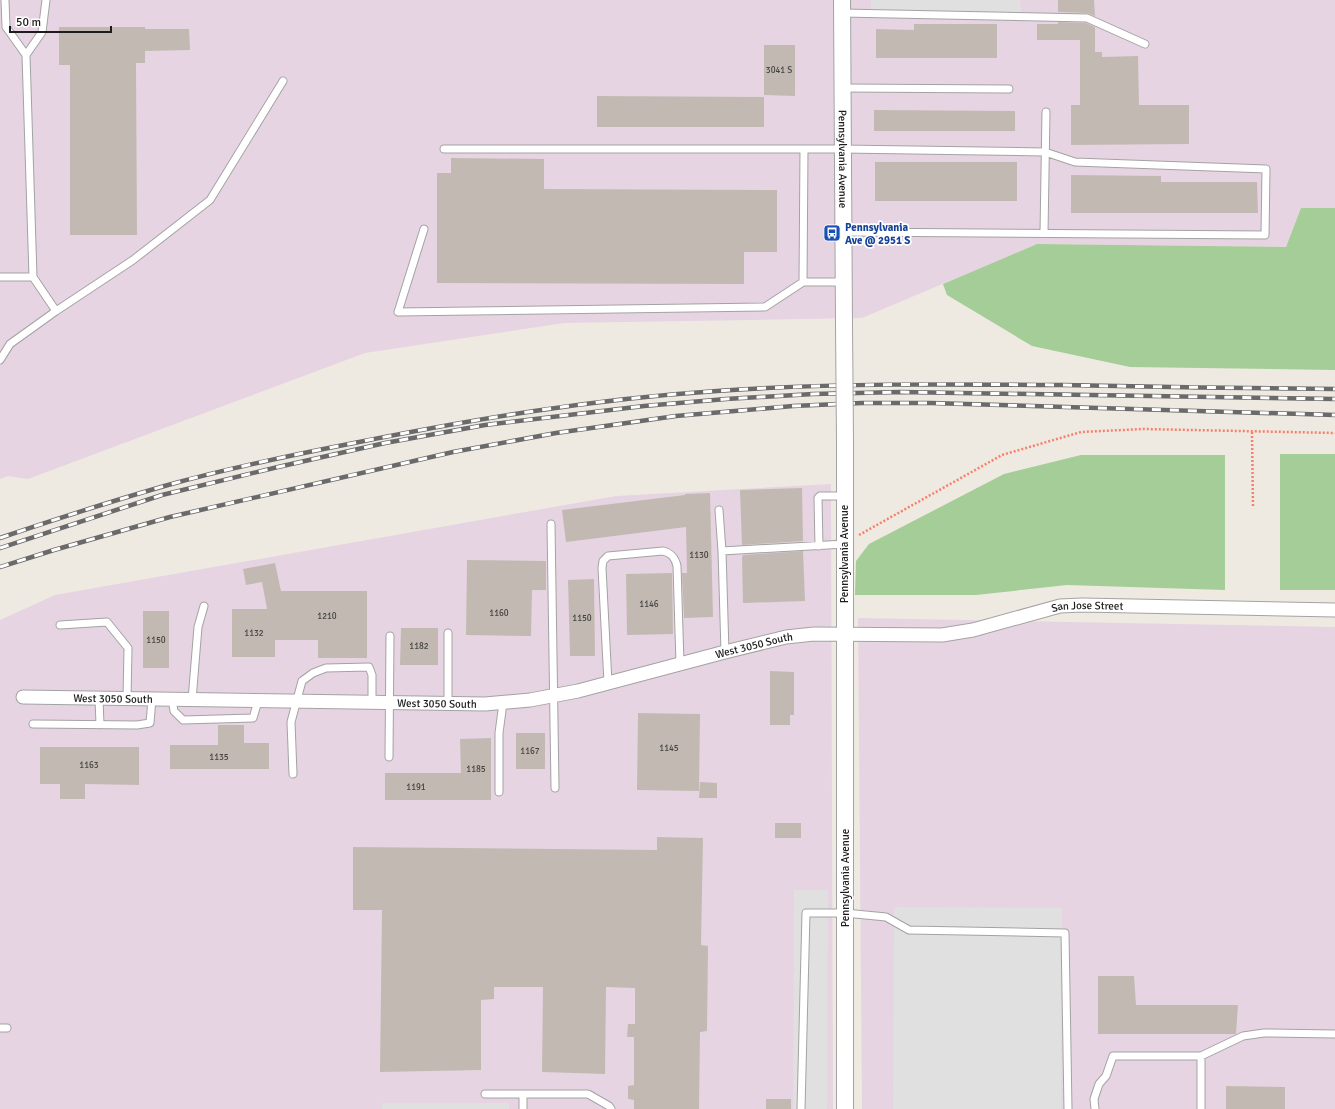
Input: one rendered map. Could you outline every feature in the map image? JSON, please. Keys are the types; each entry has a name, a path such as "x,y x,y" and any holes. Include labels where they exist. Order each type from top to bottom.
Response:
{"street":[{"name":"Pennsylvania Avenue","path":"842,7 845,442 845,1109"},
{"name":"San Jose Street","path":"844,634 942,635 973,630 1060,606 1082,604 1335,610"},
{"name":"West 3050 South","path":"23,697 448,704 503,703 554,696 786,637 814,634 844,634"}],"lane":[{"path":"5,0 6,27 26,55 33,277 56,311"},
{"path":"26,55 42,32 46,0"},
{"path":"842,7 1087,18 1146,44"},
{"path":"0,360 10,344 56,311 133,260 210,200 283,81"},
{"path":"842,88 1009,89"},
{"path":"1044,233 1046,112"},
{"path":"444,149 842,149 1045,152 1075,162 1266,169 1265,235 844,232"},
{"path":"803,282 804,149"},
{"path":"424,229 398,312 765,307 803,282 844,282"},
{"path":"0,277 33,277"},
{"path":"819,546 818,498 820,496 844,496"},
{"path":"719,510 722,551 725,652"},
{"path":"551,524 555,788"},
{"path":"722,551 844,544"},
{"path":"608,683 602,568 603,561 608,556 663,551 669,553 675,558 680,664"},
{"path":"192,700 198,627 204,606"},
{"path":"60,625 107,622 128,648 128,699"},
{"path":"448,633 448,704"},
{"path":"389,757 390,636"},
{"path":"293,774 291,722 302,681 313,673 326,668 369,667 372,675 372,702"},
{"path":"99,698 100,724"},
{"path":"33,724 137,725 150,723 152,699"},
{"path":"172,699 174,711 183,720 253,718 258,701"},
{"path":"499,792 499,733 503,703"},
{"path":"801,1109 806,914 845,914 886,917 909,930 1065,933 1068,1109"},
{"path":"1094,1109 1094,1098 1099,1084 1106,1076 1113,1056 1201,1056 1243,1036 1264,1034 1335,1034"},
{"path":"1201,1056 1201,1109"},
{"path":"485,1094 588,1094 609,1106 611,1109"},
{"path":"523,1094 523,1109"}],"path":[{"path":"844,544 1002,456 1081,432 1143,429 1335,433"},
{"path":"1252,432 1253,508"}],"shaded area":[{"path":"0,0 1335,0 1335,208 1301,208 1286,247 1037,244 862,318 564,323 365,353 28,479 8,476 0,479"},
{"path":"871,0 1020,0 1021,12 871,11"},
{"path":"831,484 833,1109 0,1109 0,620 55,595 616,496"},
{"path":"858,618 1335,627 1335,1109 862,1109"},
{"path":"794,890 828,890 827,1109 793,1109"},
{"path":"894,907 1062,908 1061,1109 893,1109"},
{"path":"382,1103 509,1103 509,1109 382,1109"}],"green space":[{"path":"1301,208 1335,208 1335,370 1130,367 1032,346 947,295 943,284 1037,244 1286,247"},
{"path":"1280,454 1335,454 1335,590 1280,590"},
{"path":"1081,455 1225,455 1225,590 1067,585 976,595 855,595 856,561 869,544 1004,474"}],"building":[{"path":"1058,0 1094,0 1095,16 1087,13 1058,12"},
{"path":"1058,22 1086,23 1095,27 1095,52 1102,52 1102,57 1138,56 1139,105 1189,105 1189,144 1071,145 1071,105 1080,105 1080,40 1037,40 1037,24 1058,24"},
{"path":"914,24 997,24 997,58 876,58 876,29 914,30"},
{"path":"59,27 145,27 145,29 189,29 190,50 145,51 145,63 136,63 137,235 70,235 70,65 59,65"},
{"path":"764,45 795,45 795,96 764,95"},
{"path":"597,96 764,97 764,127 597,127"},
{"path":"874,110 1015,111 1015,131 874,131"},
{"path":"451,158 544,159 544,189 777,190 777,252 744,252 744,284 437,283 437,173 451,173"},
{"path":"875,162 1017,162 1017,201 875,201"},
{"path":"1071,175 1161,176 1161,182 1257,182 1258,213 1071,213"},
{"path":"802,488 803,541 742,545 740,490"},
{"path":"710,493 713,617 684,618 682,573 687,573 686,527 566,542 562,510 685,494"},
{"path":"803,551 805,601 743,603 743,555"},
{"path":"467,560 546,561 546,590 532,590 531,636 466,635"},
{"path":"275,563 281,591 367,591 367,658 318,658 318,640 275,640 275,657 232,657 232,609 267,609 262,582 246,585 243,569"},
{"path":"672,573 673,634 627,635 626,574"},
{"path":"594,579 595,656 570,656 568,580"},
{"path":"143,611 169,611 169,668 143,668"},
{"path":"401,628 438,628 438,665 400,665"},
{"path":"770,671 794,672 794,715 790,715 790,725 770,725"},
{"path":"638,713 700,714 699,791 637,790"},
{"path":"218,725 244,725 244,743 269,743 269,769 170,769 170,745 218,745"},
{"path":"516,733 545,733 545,769 516,769"},
{"path":"491,738 491,800 385,800 385,773 461,773 460,739"},
{"path":"40,747 139,747 139,785 85,784 85,799 60,799 60,784 40,784"},
{"path":"700,782 717,783 717,798 699,798"},
{"path":"775,823 801,823 801,838 775,838"},
{"path":"657,837 703,838 701,945 708,946 707,1031 700,1032 699,1109 634,1109 634,1100 628,1099 628,1086 634,1085 634,1037 627,1037 628,1024 635,1024 635,988 606,987 605,1074 542,1072 543,987 494,987 494,999 481,1000 481,1070 380,1072 382,910 353,910 353,847 657,850"},
{"path":"1098,976 1134,976 1136,1005 1238,1005 1236,1034 1098,1034"},
{"path":"1226,1086 1285,1087 1285,1109 1226,1109"},
{"path":"766,1099 791,1099 791,1109 766,1109"}],"railway":[{"path":"0,538 147,491 261,462 489,418 625,399 760,388 890,385 977,384 1335,389"},
{"path":"0,548 162,495 385,443 485,425 644,406 813,394 901,392 1335,399"},
{"path":"0,567 170,517 453,452 556,433 676,416 793,406 862,403 931,403 1335,415"}],"place":[{"name":"Pennsylvania Ave @ 2951 S","path":"832,233"}]}
